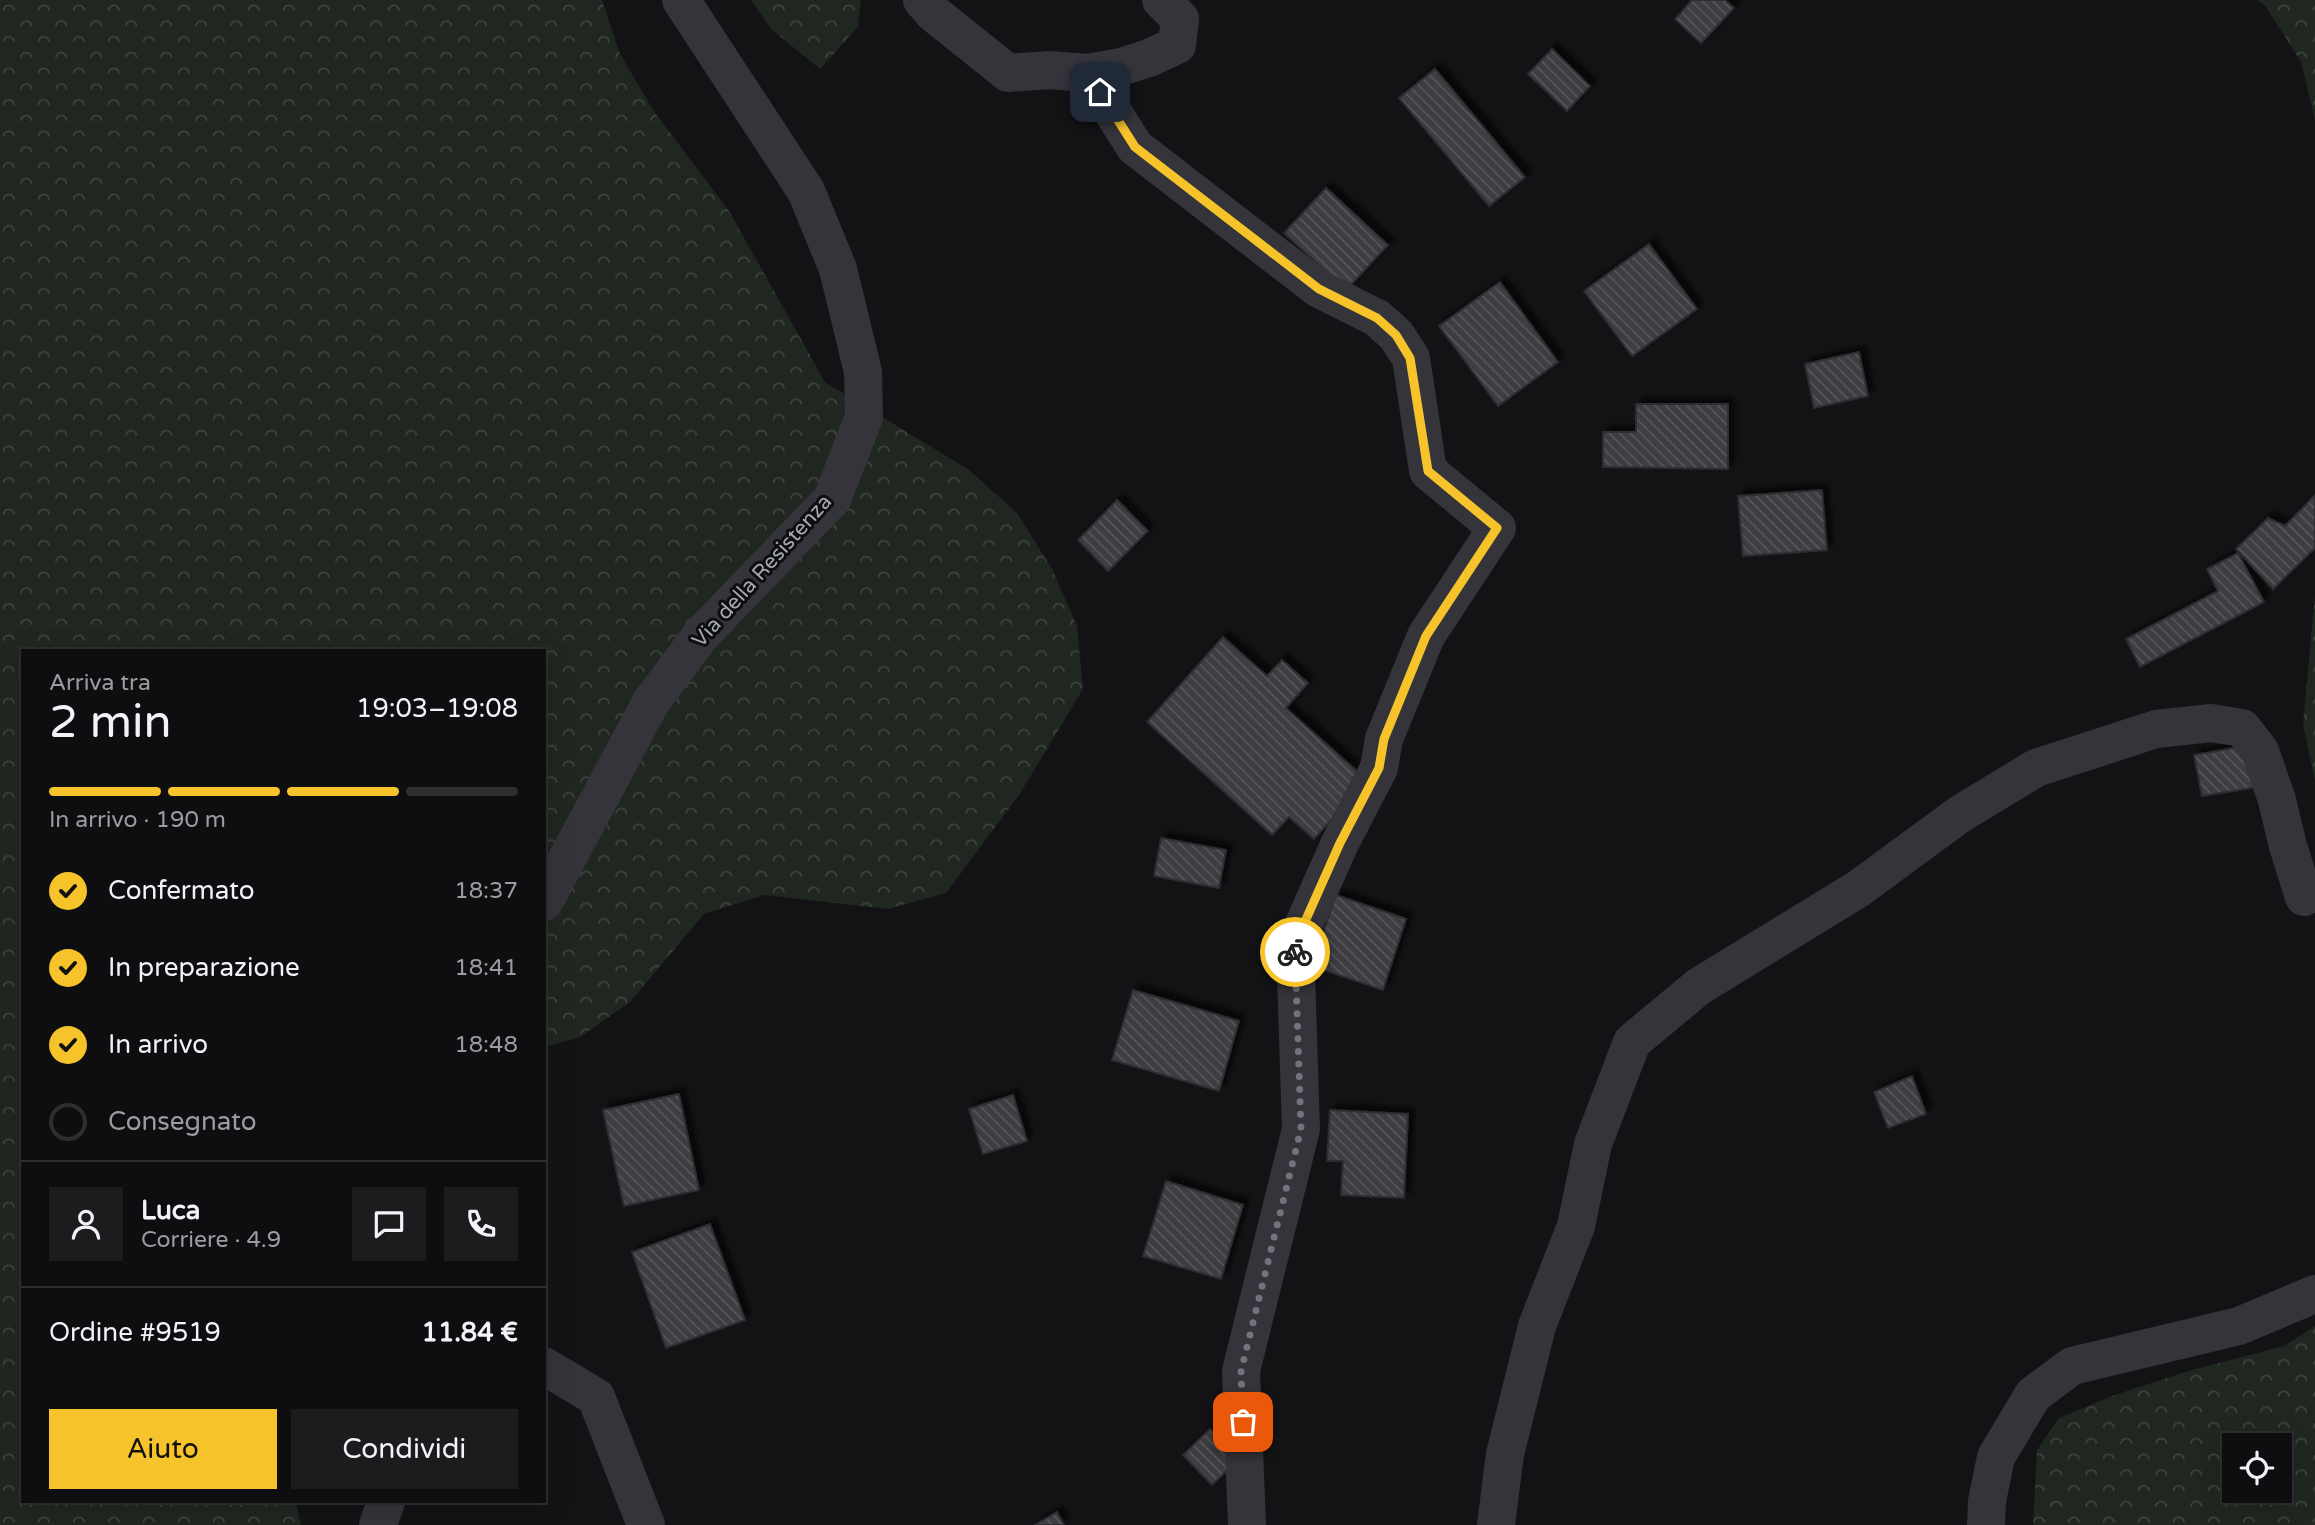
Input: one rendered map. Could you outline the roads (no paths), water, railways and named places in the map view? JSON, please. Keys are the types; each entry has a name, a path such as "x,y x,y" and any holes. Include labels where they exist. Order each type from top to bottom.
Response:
{"street":[{"name":"Via della Resistenza","path":"546,898 651,702 701,635 832,499 864,417 863,372 838,269 806,191 681,0"},
{"path":"922,0 933,13 1008,73 1049,70 1088,73 1121,67 1177,45 1180,19 1161,0"},
{"path":"1088,73 1135,147 1319,289 1377,318 1396,335 1410,358 1428,471 1497,528 1426,636 1384,739 1379,768 1340,843 1295,944 1301,1129 1241,1371 1247,1525"},
{"path":"1496,1525 1505,1454 1537,1326 1576,1226 1593,1144 1632,1042 1698,987 1858,889 1960,814 2036,768 2156,729 2211,723 2242,728 2260,751 2277,800 2304,897"},
{"path":"1986,1525 1987,1501 1996,1457 2033,1395 2072,1366 2239,1326 2315,1294"},
{"path":"546,1367 596,1397 646,1525"},
{"path":"378,1525 386,1503"}]}
